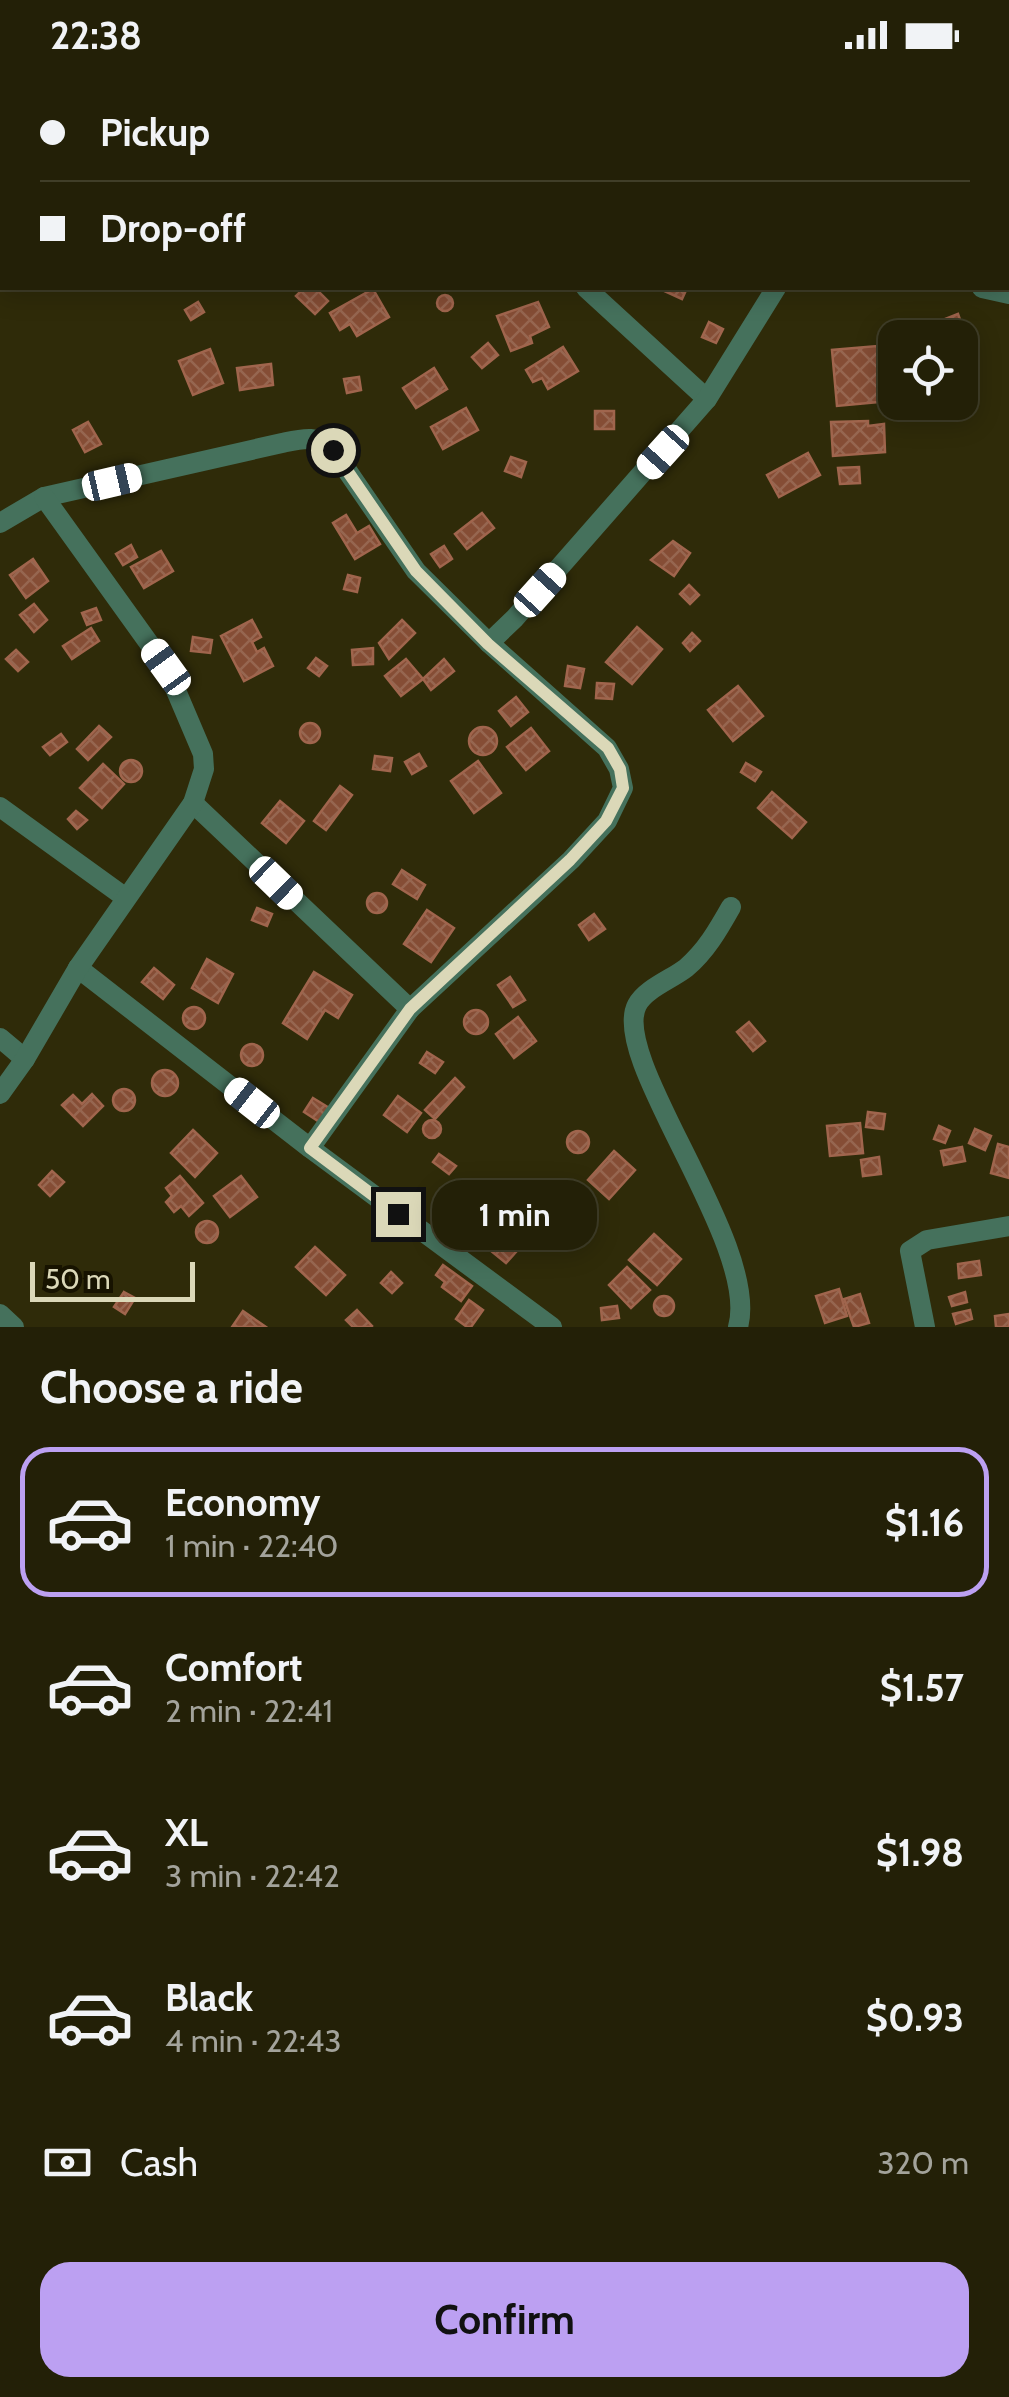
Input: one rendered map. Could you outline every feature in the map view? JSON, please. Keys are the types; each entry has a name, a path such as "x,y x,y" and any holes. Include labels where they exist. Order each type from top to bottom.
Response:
{"street":[{"path":"588,290 707,399"},
{"path":"488,644 707,399 775,290"},
{"path":"0,522 44,497 282,443 322,440 333,450 416,571 488,644 608,748 620,769 623,788 606,821 570,860 410,1009 310,1148"},
{"path":"0,1094 78,968 193,803 204,770 203,754 166,667 44,497"},
{"path":"193,803 410,1009"},
{"path":"0,807 126,898"},
{"path":"731,907 710,943 687,967 645,995 634,1018 636,1040 650,1079 738,1277 742,1313 738,1327"},
{"path":"78,968 310,1148 552,1327"},
{"path":"0,1038 25,1059"},
{"path":"925,1327 910,1251 927,1240 1009,1226"},
{"path":"0,1314 14,1327"}],"building":[{"path":"302,290 317,290 328,301 315,314 296,296"},
{"path":"374,290 389,317 357,336 350,324 340,330 330,313"},
{"path":"662,290 686,290 682,299"},
{"path":"445,295 453,303 445,311 437,303"},
{"path":"198,302 204,312 191,320 185,310"},
{"path":"538,302 549,327 530,336 532,343 511,351 497,316"},
{"path":"709,322 723,329 716,343 702,337"},
{"path":"488,343 498,355 482,368 472,357"},
{"path":"877,346 878,402 837,406 832,350"},
{"path":"563,347 578,371 548,389 542,378 533,382 526,370"},
{"path":"210,349 223,383 193,395 179,361"},
{"path":"271,364 273,385 240,390 237,368"},
{"path":"434,368 447,389 416,408 403,388"},
{"path":"359,377 361,390 347,393 344,379"},
{"path":"466,408 478,430 443,449 431,427"},
{"path":"595,411 614,411 614,429 595,429"},
{"path":"868,421 868,426 884,424 885,452 833,456 831,422"},
{"path":"88,422 101,444 85,452 73,430"},
{"path":"808,453 820,475 779,497 767,475"},
{"path":"511,457 526,462 521,477 505,471"},
{"path":"859,467 860,483 840,484 838,468"},
{"path":"482,513 494,528 467,549 455,534"},
{"path":"346,515 357,533 369,526 380,544 355,559 333,523"},
{"path":"673,541 690,553 674,576 651,560"},
{"path":"131,545 137,557 123,565 116,554"},
{"path":"444,546 452,559 440,567 431,554"},
{"path":"161,551 173,571 144,588 131,567"},
{"path":"33,559 48,581 26,598 10,575"},
{"path":"348,575 360,578 357,592 344,589"},
{"path":"689,585 699,595 690,604 680,594"},
{"path":"34,604 47,620 34,632 20,615"},
{"path":"96,608 101,620 87,625 82,613"},
{"path":"252,620 261,637 252,642 257,652 264,648 273,666 244,681 221,636"},
{"path":"402,620 415,633 389,659 379,643"},
{"path":"637,627 662,649 632,684 606,662"},
{"path":"91,628 99,641 72,659 63,646"},
{"path":"692,633 700,641 690,651 683,643"},
{"path":"193,637 212,640 210,653 191,651"},
{"path":"373,648 373,664 353,665 352,650"},
{"path":"16,650 28,662 18,671 6,659"},
{"path":"316,658 327,666 319,676 308,668"},
{"path":"406,659 423,679 401,696 385,676"},
{"path":"444,659 454,671 431,690 423,679"},
{"path":"568,666 584,669 580,688 565,686"},
{"path":"597,683 614,684 612,699 596,698"},
{"path":"738,686 763,716 733,741 708,710"},
{"path":"516,697 528,712 511,726 499,711"},
{"path":"306,723 314,723 320,733 314,743 306,743 300,737 300,729"},
{"path":"99,726 111,737 88,760 77,749"},
{"path":"483,727 493,731 497,741 493,751 483,755 473,751 469,741 473,731"},
{"path":"531,728 549,751 526,770 507,747"},
{"path":"61,734 67,742 50,755 43,747"},
{"path":"419,754 426,766 412,774 405,762"},
{"path":"375,756 392,758 390,771 373,769"},
{"path":"131,760 139,763 139,779 131,782 123,779 120,771 123,763"},
{"path":"478,761 501,793 474,813 451,781"},
{"path":"746,763 761,772 755,781 741,772"},
{"path":"103,764 124,784 102,808 80,788"},
{"path":"340,786 352,795 326,830 314,821"},
{"path":"772,792 806,822 792,838 758,808"},
{"path":"280,801 304,821 286,843 262,823"},
{"path":"76,811 87,820 77,829 68,819"},
{"path":"402,870 425,885 417,899 393,884"},
{"path":"377,893 387,903 377,913 367,903"},
{"path":"257,908 272,914 267,926 252,920"},
{"path":"427,910 454,928 431,962 404,944"},
{"path":"594,914 605,929 589,940 579,925"},
{"path":"207,959 233,974 218,1003 192,988"},
{"path":"154,968 174,985 163,999 142,982"},
{"path":"314,972 352,995 338,1018 325,1010 307,1039 283,1023"},
{"path":"510,977 525,1000 513,1007 498,985"},
{"path":"190,1007 198,1007 205,1018 198,1029 190,1029 183,1022 183,1014"},
{"path":"476,1010 488,1022 476,1034 464,1022"},
{"path":"518,1017 536,1041 514,1058 496,1034"},
{"path":"749,1022 765,1041 753,1051 737,1032"},
{"path":"252,1044 260,1047 260,1063 252,1066 244,1063 241,1055 244,1047"},
{"path":"427,1052 443,1062 435,1073 420,1063"},
{"path":"165,1070 174,1074 178,1083 174,1092 165,1096 156,1092 152,1083 156,1074"},
{"path":"455,1078 464,1087 435,1119 425,1110"},
{"path":"124,1089 132,1092 132,1108 124,1111 116,1108 113,1100 116,1092"},
{"path":"92,1094 103,1106 83,1126 62,1105 73,1095 82,1104"},
{"path":"398,1096 421,1113 407,1132 384,1115"},
{"path":"313,1098 331,1109 321,1123 304,1112"},
{"path":"868,1112 885,1114 883,1129 866,1127"},
{"path":"432,1120 439,1122 439,1136 432,1138 425,1136 423,1129 425,1122"},
{"path":"860,1123 863,1153 830,1156 827,1126"},
{"path":"939,1126 950,1131 945,1143 934,1139"},
{"path":"975,1129 991,1136 985,1150 969,1143"},
{"path":"193,1130 217,1153 195,1177 171,1153"},
{"path":"578,1131 586,1134 586,1150 578,1153 570,1150 567,1142 570,1134"},
{"path":"998,1144 1009,1147 1009,1178 991,1173"},
{"path":"962,1147 965,1161 944,1165 941,1151"},
{"path":"614,1151 635,1170 609,1199 588,1180"},
{"path":"439,1154 456,1166 449,1174 433,1162"},
{"path":"879,1157 881,1174 863,1176 861,1160"},
{"path":"52,1171 64,1182 50,1196 39,1185"},
{"path":"180,1176 203,1203 189,1216 181,1206 174,1212 166,1202 172,1196 166,1188"},
{"path":"241,1176 257,1197 230,1217 214,1196"},
{"path":"449,1215 460,1222 453,1232 442,1225"},
{"path":"207,1221 215,1224 215,1240 207,1243 199,1240 196,1232 199,1224"},
{"path":"489,1230 516,1252 506,1263 479,1241"},
{"path":"654,1234 681,1259 657,1285 629,1260"},
{"path":"315,1247 345,1275 326,1295 296,1267"},
{"path":"979,1261 981,1275 959,1278 958,1264"},
{"path":"443,1265 472,1286 461,1301 442,1287 445,1282 436,1275"},
{"path":"627,1267 650,1290 631,1308 609,1285"},
{"path":"391,1272 402,1283 392,1293 381,1283"},
{"path":"839,1289 847,1316 825,1323 816,1296"},
{"path":"124,1292 135,1298 125,1314 114,1307"},
{"path":"965,1292 967,1302 952,1306 949,1297"},
{"path":"860,1294 869,1323 854,1327 844,1299"},
{"path":"660,1296 668,1296 674,1306 668,1316 660,1316 654,1310 654,1302"},
{"path":"469,1300 483,1310 467,1327 456,1319"},
{"path":"617,1306 619,1318 602,1320 601,1308"},
{"path":"357,1310 371,1327 353,1327 346,1320"},
{"path":"970,1310 972,1319 956,1324 953,1314"},
{"path":"243,1311 266,1327 232,1327"},
{"path":"1009,1314 1009,1327 996,1327 995,1316"}],"route":[{"path":"333,450 416,571 488,644 608,748 620,769 623,788 606,821 570,860 410,1009 310,1148 398,1214"}]}
